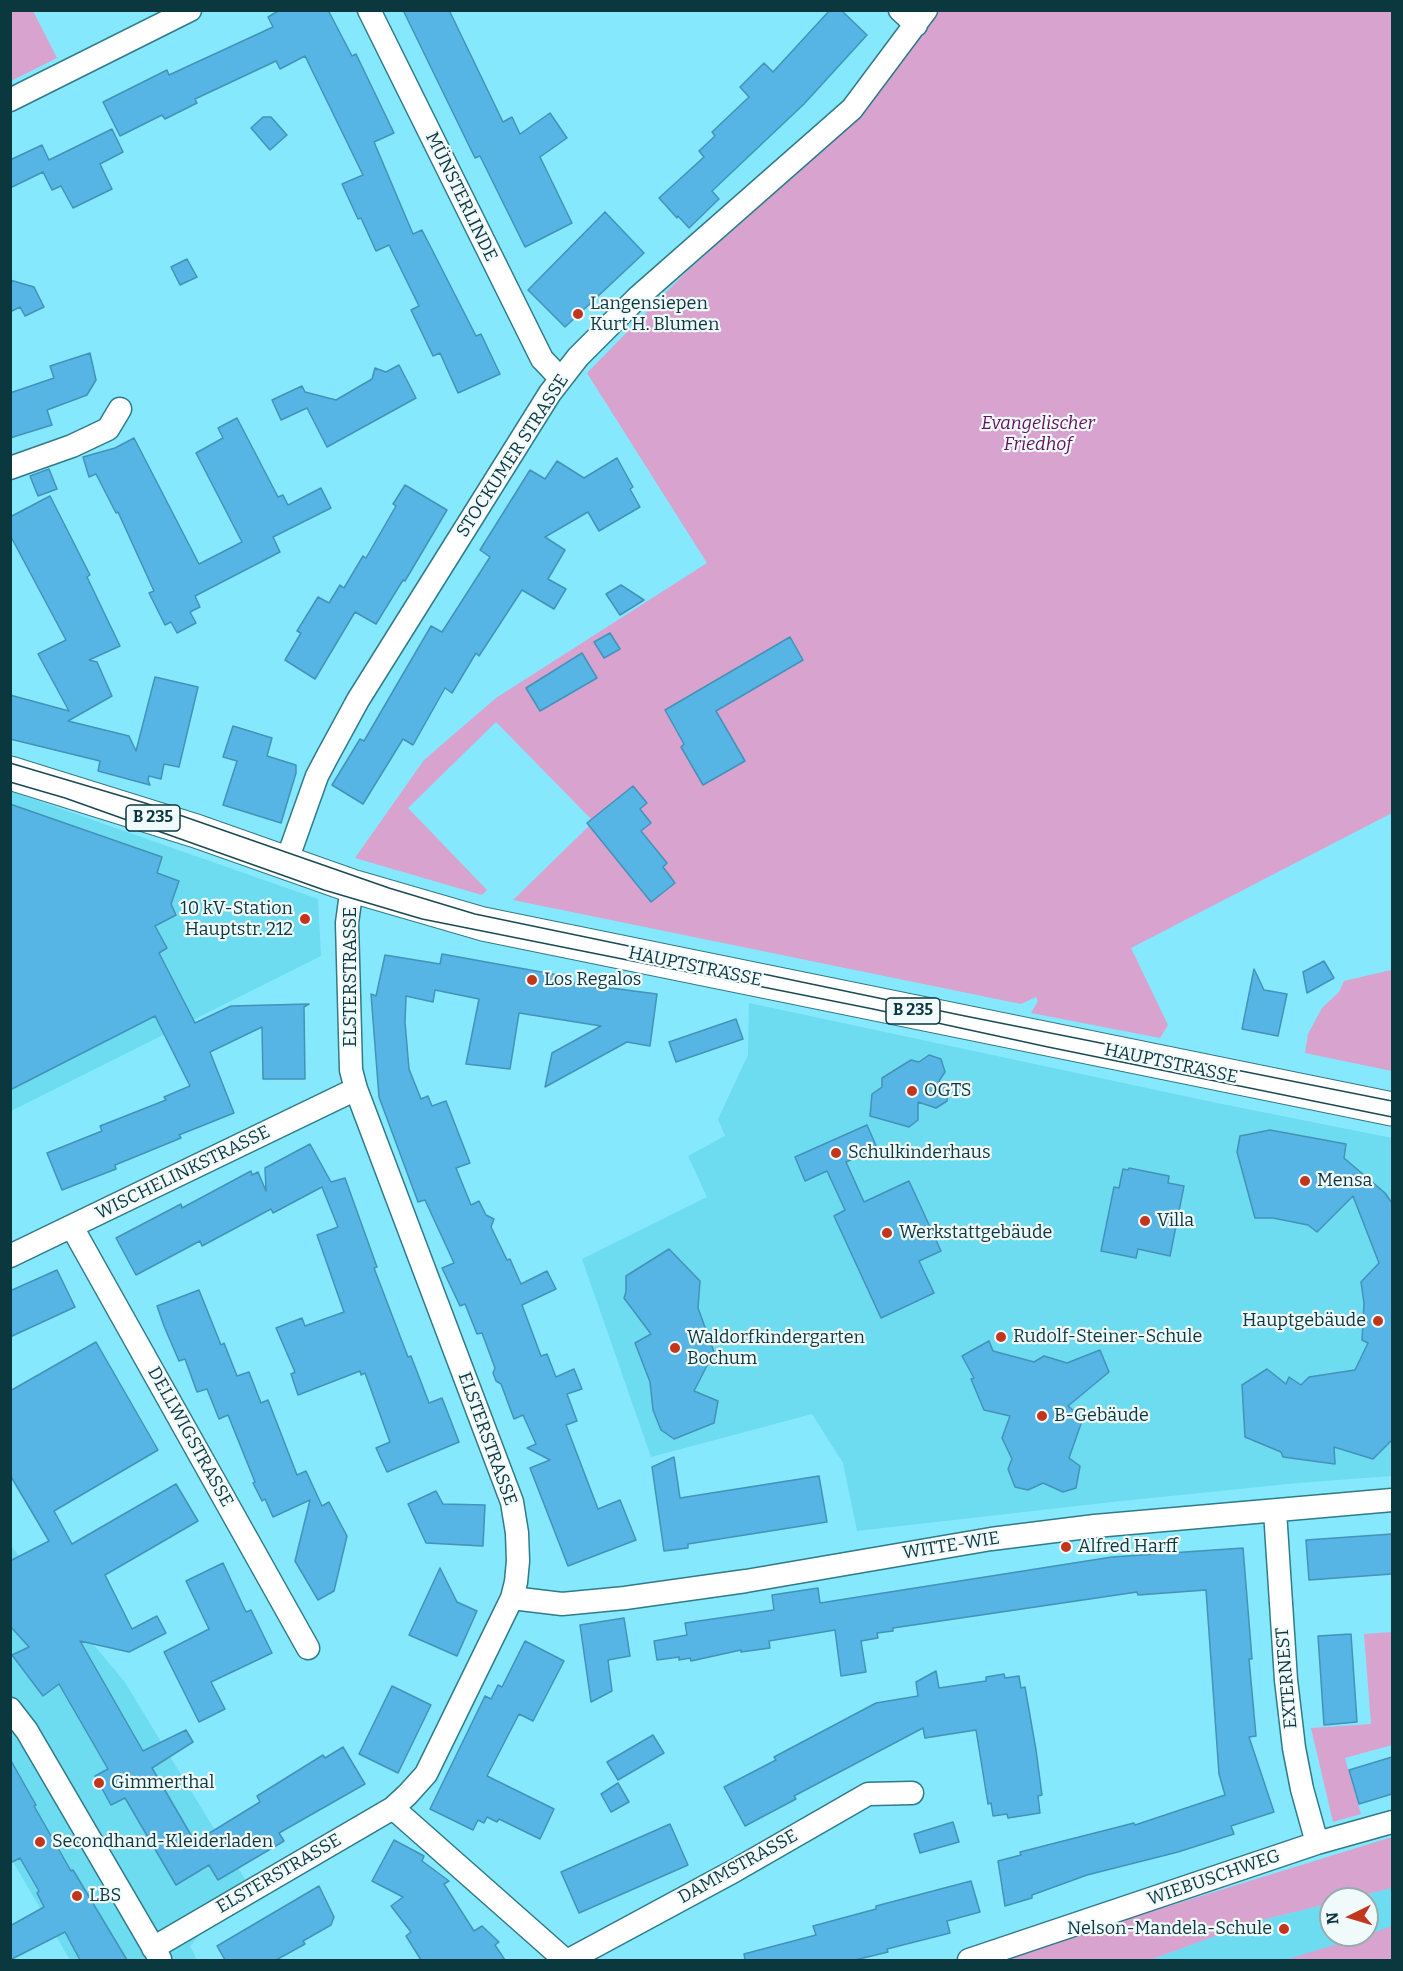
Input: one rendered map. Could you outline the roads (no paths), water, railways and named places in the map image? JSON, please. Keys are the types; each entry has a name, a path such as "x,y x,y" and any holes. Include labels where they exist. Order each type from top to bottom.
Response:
{"main road":[{"name":"HAUPTSTRASSE","path":"10,773 196,831 352,886 483,924 1392,1109"}],"street":[{"path":"10,100 190,10"},
{"name":"MÜNSTERLINDE","path":"369,10 542,359 561,379"},
{"name":"STOCKUMER STRASSE","path":"286,863 317,776 358,700 550,393 578,357 637,298 852,109 914,15"},
{"path":"10,468 72,446 108,429 120,409"},
{"name":"ELSTERSTRASSE","path":"157,1954 393,1808 408,1794 426,1774 512,1598 516,1582 517,1533 512,1502 356,1089 351,1070 347,923 352,886"},
{"name":"WISCHELINKSTRASSE","path":"10,1256 356,1089"},
{"name":"DELLWIGSTRASSE","path":"72,1227 308,1648"},
{"name":"WITTE-WIE","path":"512,1598 562,1604 625,1598 746,1581 991,1539 1095,1526 1392,1500"},
{"name":"EXTERNEST","path":"1275,1511 1286,1680 1294,1748 1302,1789 1317,1843"},
{"path":"15,1722 157,1954"},
{"name":"DAMMSTRASSE","path":"393,1808 567,1960 734,1871 868,1794 912,1793"},
{"name":"WIEBUSCHWEG","path":"969,1960 1317,1843 1392,1822"}],"tram line":[{"path":"10,763 145,803 389,888 475,914 965,1016 1392,1101"},
{"path":"10,782 65,798 324,890 422,919 873,1009 1392,1117"}],"place":[{"name":"Langensiepen Kurt H. Blumen","path":"578,314"},
{"name":"10 kV-Station Hauptstr. 212","path":"305,919"},
{"name":"Los Regalos","path":"532,980"},
{"name":"OGTS","path":"912,1091"},
{"name":"Schulkinderhaus","path":"836,1153"},
{"name":"Mensa","path":"1305,1181"},
{"name":"Villa","path":"1145,1221"},
{"name":"Werkstattgebäude","path":"887,1233"},
{"name":"Hauptgebäude","path":"1378,1321"},
{"name":"Rudolf-Steiner-Schule","path":"1001,1337"},
{"name":"Waldorfkindergarten Bochum","path":"675,1348"},
{"name":"B-Gebäude","path":"1042,1416"},
{"name":"Alfred Harff","path":"1066,1547"},
{"name":"Gimmerthal","path":"99,1783"},
{"name":"Secondhand-Kleiderladen","path":"40,1842"},
{"name":"LBS","path":"77,1896"},
{"name":"Nelson-Mandela-Schule","path":"1284,1929"}],"park label":[{"name":"Evangelischer Friedhof","path":"1038,434"}]}
